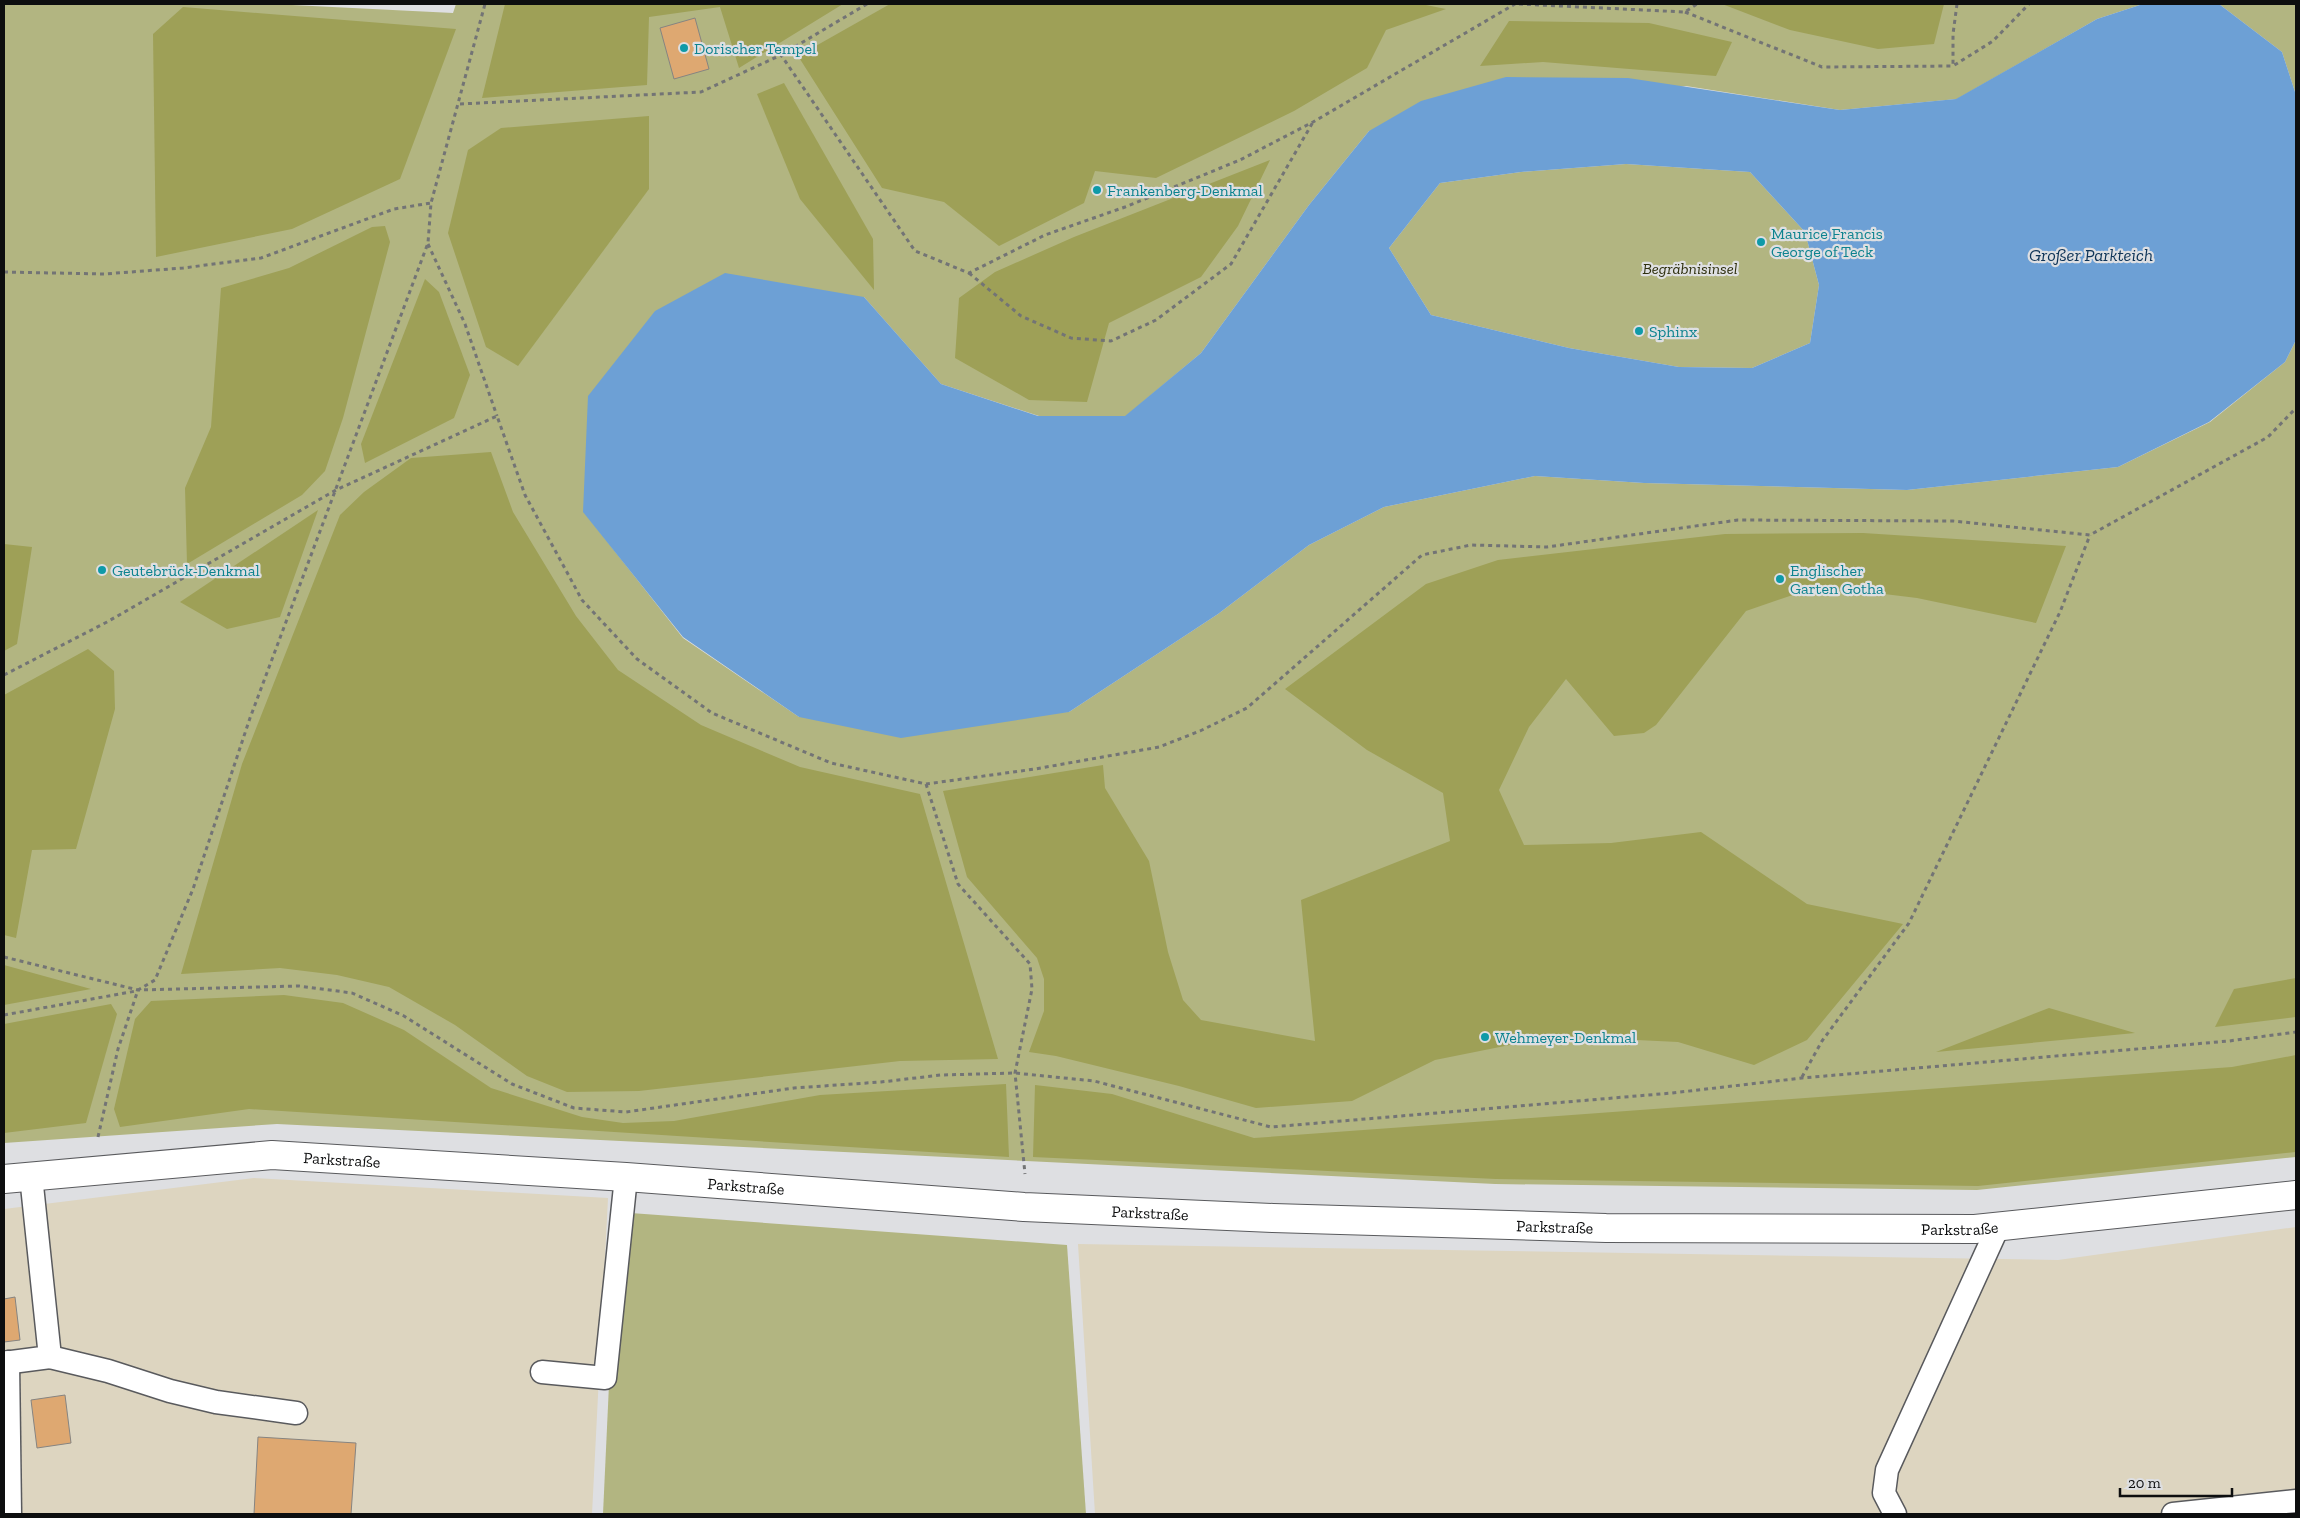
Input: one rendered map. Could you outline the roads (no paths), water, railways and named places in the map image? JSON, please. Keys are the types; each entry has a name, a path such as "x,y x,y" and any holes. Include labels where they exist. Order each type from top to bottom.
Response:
{"street":[{"name":"Parkstraße","path":"4,1179 272,1155 626,1177 1024,1207 1273,1218 1606,1228 1975,1229 2296,1195"}],"lane":[{"path":"31,1176 50,1357"},
{"path":"542,1372 605,1378 626,1177"},
{"path":"1895,1514 1884,1493 1886,1470 1998,1227"},
{"path":"10,1514 6,1362 50,1357 108,1370 170,1391 216,1402 296,1413"},
{"path":"2173,1514 2296,1501"}],"water":[{"name":"Großer Parkteich","path":"2143,4 2219,4 2282,52 2296,95 2296,340 2285,362 2209,422 2118,467 1907,490 1644,483 1535,476 1384,507 1309,545 1218,614 1069,712 901,738 799,717 683,637 583,512 588,396 655,311 725,273 864,297 941,384 1038,416 1125,416 1201,353 1309,205 1369,131 1421,101 1506,77 1628,78 1840,110 1956,99 2097,19","holes":["1626,164 1750,172 1805,232 1819,285 1810,343 1752,368 1679,367 1569,348 1431,315 1389,248 1440,183 1521,172"]}],"place":[{"name":"Dorischer Tempel","path":"684,48"},
{"name":"Frankenberg-Denkmal","path":"1097,190"},
{"name":"Maurice Francis George of Teck","path":"1761,242"},
{"name":"Sphinx","path":"1639,331"},
{"name":"Geutebrück-Denkmal","path":"102,570"},
{"name":"Englischer Garten Gotha","path":"1780,579"},
{"name":"Wehmeyer-Denkmal","path":"1485,1037"}],"park label":[{"name":"Begräbnisinsel","path":"1690,268"}]}
